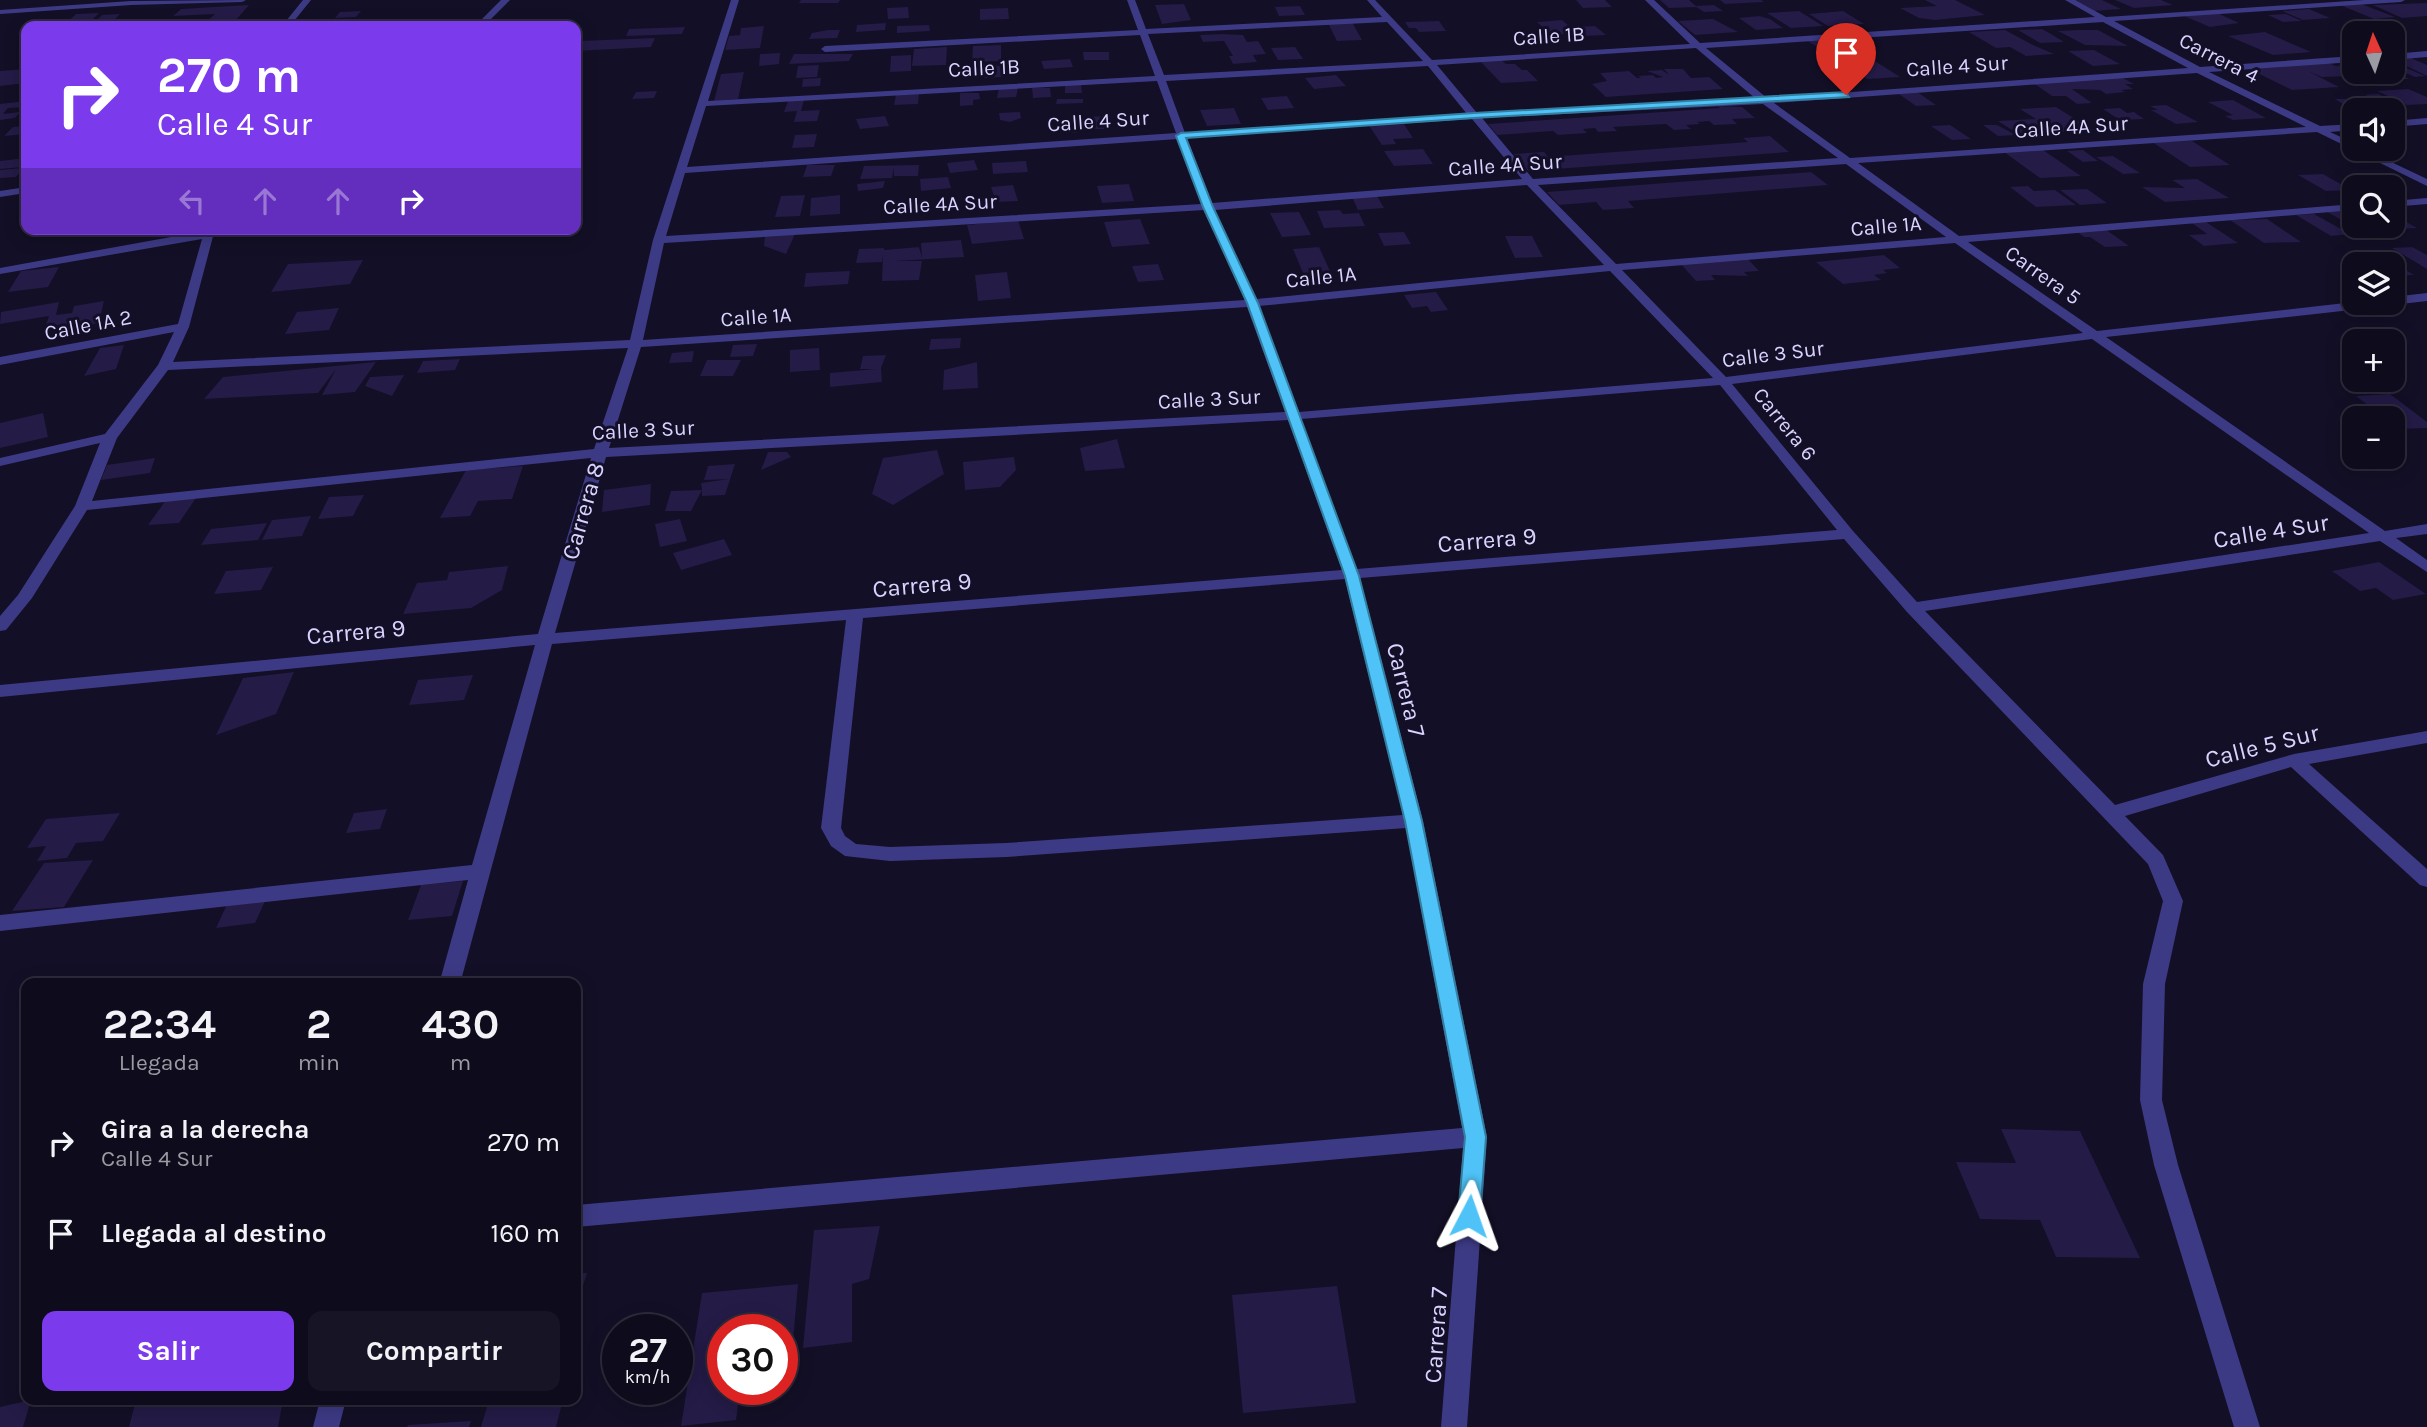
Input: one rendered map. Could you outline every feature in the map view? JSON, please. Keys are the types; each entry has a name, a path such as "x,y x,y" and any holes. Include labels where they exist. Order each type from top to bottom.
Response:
{"street":[{"path":"0,12 131,3 242,0"},
{"path":"290,21 307,0"},
{"path":"484,21 506,0"},
{"name":"Carrera 8","path":"451,978 545,639 600,453 636,344 659,240 734,0"},
{"name":"Carrera 7","path":"1131,0 1208,207 1252,303 1352,576 1414,821 1475,1137 1454,1427"},
{"name":"Carrera 6","path":"1371,0 1430,63 1531,182 1616,267 1723,381 1848,534 1913,608 2156,859 2173,901 2154,984 2151,1100 2165,1166 2247,1427"},
{"name":"Carrera 5","path":"1649,0 1697,45 1765,101 1958,240 2427,567"},
{"name":"Carrera 4","path":"2069,0 2198,70 2342,142"},
{"name":"Calle 1B","path":"700,104 1430,63 2401,0"},
{"path":"825,49 1389,19"},
{"path":"2405,56 2427,54"},
{"name":"Calle 4 Sur","path":"683,170 1474,116 1765,101 2342,60"},
{"path":"2405,123 2427,121"},
{"name":"Calle 4A Sur","path":"659,240 1208,207 1531,182 2342,128"},
{"name":"Carrera 4","path":"2382,161 2427,183"},
{"path":"0,194 21,191"},
{"path":"2405,203 2427,201"},
{"name":"Calle 1A","path":"164,366 636,344 1252,303 1616,267 2342,208"},
{"path":"0,271 194,235"},
{"path":"0,626 24,598 82,506 110,437 164,366 183,327 209,235"},
{"path":"2405,300 2427,297"},
{"name":"Calle 3 Sur","path":"82,506 600,453 1294,415 1723,381 2095,334 2342,307"},
{"name":"Calle 1A 2","path":"0,361 183,327"},
{"path":"0,462 110,437"},
{"name":"Calle 4 Sur","path":"1913,608 2427,529"},
{"name":"Carrera 9","path":"0,691 545,639 1848,534"},
{"path":"0,603 24,598"},
{"path":"855,615 831,828 838,841 852,851 890,854 1006,850 1414,821"},
{"name":"Calle 5 Sur","path":"2112,813 2294,760 2427,737"},
{"path":"2294,760 2427,880"},
{"path":"0,923 481,871"},
{"path":"581,1216 1475,1137"},
{"path":"326,1427 332,1405"}],"building":[{"path":"801,0 840,0 838,3 799,3"},
{"path":"1576,0 1605,0 1612,7 1583,8"},
{"path":"1660,0 1689,0 1697,7 1669,8"},
{"path":"1720,0 1761,0 1764,2 1725,4"},
{"path":"1925,0 1955,0 1985,15 1935,20 1919,18 1900,8 1937,6"},
{"path":"2071,0 2102,0 2121,9 2093,11"},
{"path":"2115,0 2161,0 2173,5 2134,8"},
{"path":"2427,3 2427,16 2402,18 2373,5"},
{"path":"1184,4 1191,20 1162,24 1155,5"},
{"path":"2361,4 2395,17 2374,19 2340,5"},
{"path":"249,5 235,21 207,21 215,14 173,16 181,9"},
{"path":"1714,5 1723,11 1704,12 1695,6"},
{"path":"1300,6 1305,15 1279,16 1275,7"},
{"path":"908,7 909,18 888,19 887,8"},
{"path":"1008,8 1009,19 980,20 980,9"},
{"path":"2309,9 2330,18 2303,20 2282,11"},
{"path":"361,11 356,17 335,18 340,12"},
{"path":"1799,11 1823,26 1791,28 1767,13"},
{"path":"1843,11 1864,24 1828,26 1809,14"},
{"path":"99,13 91,21 68,21 76,14"},
{"path":"2217,13 2239,23 2210,27 2184,16"},
{"path":"120,14 113,21 96,21 102,15"},
{"path":"2286,14 2302,21 2283,22 2268,15"},
{"path":"1759,16 1770,19 1783,28 1756,30 1739,18"},
{"path":"1713,19 1738,32 1695,35 1678,21"},
{"path":"1562,20 1577,33 1551,35 1537,22"},
{"path":"1439,21 1446,31 1419,32 1416,28 1409,28 1405,22"},
{"path":"1352,22 1362,40 1337,41 1328,23"},
{"path":"886,23 885,30 856,32 857,25"},
{"path":"929,25 930,31 897,33 897,26"},
{"path":"764,26 760,48 725,50 729,36 740,35 741,28"},
{"path":"1595,26 1606,35 1585,36 1574,27"},
{"path":"685,27 682,34 626,36 629,29"},
{"path":"2042,29 2064,42 2040,43 2018,30"},
{"path":"840,30 837,38 809,39 812,33"},
{"path":"2005,30 2054,54 2026,56 2010,47 1996,48 1969,32"},
{"path":"2098,30 2128,46 2085,45 2058,31"},
{"path":"2265,32 2311,52 2273,55 2228,36"},
{"path":"1200,35 1243,35 1247,42 1258,41 1266,54 1253,55 1257,62 1233,64 1229,56 1233,56 1224,41 1203,42"},
{"path":"655,38 651,47 581,51 581,41"},
{"path":"1842,38 1900,77 1867,79 1808,41"},
{"path":"1001,45 1001,61 972,62 973,46"},
{"path":"947,47 946,65 912,66 914,49"},
{"path":"1295,47 1303,59 1278,60 1271,48"},
{"path":"2094,50 2120,64 2093,66 2068,51"},
{"path":"1083,52 1109,52 1109,60 1084,60"},
{"path":"780,53 779,64 759,66 760,54"},
{"path":"794,54 853,54 849,61 789,64"},
{"path":"911,55 911,71 890,72 891,56"},
{"path":"2405,58 2427,65 2427,76 2405,65"},
{"path":"1070,59 1073,67 1044,69 1041,61"},
{"path":"1500,59 1506,64 1515,64 1522,70 1527,70 1538,81 1501,83 1480,61"},
{"path":"2326,62 2342,65 2342,76 2322,77 2308,71 2339,87 2292,90 2247,68"},
{"path":"819,65 817,77 796,78 798,66"},
{"path":"1014,65 1015,76 984,78 984,66"},
{"path":"2405,68 2425,76 2415,77 2405,73"},
{"path":"21,69 21,84 0,86 0,71"},
{"path":"1664,69 1683,69 1691,78 1709,77 1723,89 1606,97 1592,84 1607,81 1600,73 1629,71 1637,78 1653,75 1656,78 1663,77 1647,71 1662,70 1669,75"},
{"path":"744,72 738,99 714,101 721,74"},
{"path":"1336,75 1346,86 1314,89 1305,78"},
{"path":"2119,76 2134,84 2125,84 2133,89 2106,94 2100,90 2072,89 2092,103 2077,104 2066,96 2052,96 2032,82"},
{"path":"821,78 820,86 802,87 803,79"},
{"path":"1081,84 1082,93 1065,93 1065,85"},
{"path":"999,88 1018,88 1016,97 997,98"},
{"path":"1032,88 1050,88 1051,97 1033,98"},
{"path":"2408,89 2427,97 2427,104 2407,105 2405,98 2392,98 2377,91"},
{"path":"657,91 654,98 632,99 636,92"},
{"path":"1916,91 1936,105 1916,106 1896,92"},
{"path":"960,93 979,93 980,99 973,100 973,105 960,106"},
{"path":"919,94 918,104 894,105 896,95"},
{"path":"2378,94 2387,98 2371,98 2365,95"},
{"path":"1287,96 1294,108 1268,110 1261,98"},
{"path":"1057,99 1083,99 1083,103 1056,104"},
{"path":"804,100 801,111 820,110 817,121 794,122 797,111 784,112 788,101"},
{"path":"2233,100 2266,118 2233,120 2225,116 2233,115 2208,102"},
{"path":"21,102 21,107 8,108 3,114 20,112 15,118 0,120 0,104"},
{"path":"2166,105 2198,122 2176,124 2151,110 2158,110 2150,106"},
{"path":"1718,106 1742,107 1755,118 1732,119 1737,124 1714,125 1709,121 1686,125 1691,129 1674,130 1666,124 1613,127 1617,131 1598,132 1595,128 1583,129 1587,133 1558,135 1553,131 1497,135 1488,124 1720,108"},
{"path":"2056,107 2093,130 2020,135 1998,121 2036,119 2020,109"},
{"path":"1234,108 1241,124 1207,126 1200,110"},
{"path":"2120,108 2127,113 2134,112 2144,119 2120,120 2103,109"},
{"path":"1020,112 1021,118 1010,122 1000,120 999,113"},
{"path":"885,116 889,126 860,129 856,119"},
{"path":"1107,116 1109,129 1090,129 1088,117"},
{"path":"1076,123 1077,133 1057,132 1055,125"},
{"path":"1368,124 1404,124 1413,138 1393,139 1396,144 1382,145"},
{"path":"1950,125 1971,139 1952,140 1931,126"},
{"path":"1983,125 1997,125 2016,135 1998,136"},
{"path":"21,126 21,134 4,136 13,127"},
{"path":"817,134 814,147 792,148 795,135"},
{"path":"1770,136 1789,152 1528,171 1514,154 1544,152 1548,157 1748,142 1743,138"},
{"path":"2192,141 2230,165 2190,167 2152,142"},
{"path":"1423,149 1433,164 1394,166 1384,151"},
{"path":"2043,150 2081,176 2040,178 2004,152"},
{"path":"2083,150 2098,161 2083,162 2067,151"},
{"path":"2113,156 2140,173 2123,174 2096,157"},
{"path":"21,159 21,167 0,169 0,161"},
{"path":"974,160 978,170 950,173 947,163"},
{"path":"1026,161 1028,172 993,174 992,163"},
{"path":"807,165 835,165 831,176 803,177"},
{"path":"919,165 918,176 894,176 894,168 892,178 860,179 864,166"},
{"path":"21,168 16,177 0,178 0,170"},
{"path":"1811,172 1828,185 1628,201 1634,208 1603,210 1596,202 1559,205 1547,192"},
{"path":"2323,174 2342,185 2342,190 2326,191 2298,175"},
{"path":"948,177 951,188 921,191 920,179"},
{"path":"2197,179 2229,198 2165,202 2142,187 2185,188 2172,180"},
{"path":"885,181 883,188 858,191 857,184"},
{"path":"1129,184 1134,201 1102,203 1097,186"},
{"path":"1013,185 1018,201 996,202 991,187"},
{"path":"2028,186 2034,191 2055,190 2076,205 2036,207 2010,187"},
{"path":"2087,189 2107,203 2080,205 2060,190"},
{"path":"805,195 800,216 775,217 781,196"},
{"path":"840,195 840,214 810,216 811,198"},
{"path":"1377,196 1384,208 1358,210 1352,197"},
{"path":"1340,210 1343,214 1359,213 1365,226 1324,228 1317,211"},
{"path":"2324,210 2342,210 2342,220"},
{"path":"1299,212 1311,235 1282,237 1270,213"},
{"path":"2314,214 2342,230 2342,235 2331,236 2296,215"},
{"path":"1140,219 1150,244 1112,247 1104,222"},
{"path":"2267,219 2301,242 2264,243 2230,220"},
{"path":"1018,220 1024,239 972,244 967,225"},
{"path":"2405,221 2417,228 2405,229"},
{"path":"2206,222 2238,243 2204,246 2189,235 2207,234 2192,223"},
{"path":"2105,229 2129,246 2105,247 2076,231"},
{"path":"1404,232 1411,244 1384,246 1378,233"},
{"path":"795,234 786,254 764,246 765,235"},
{"path":"1505,236 1532,236 1543,257 1515,258"},
{"path":"961,240 964,257 895,261 922,261 919,280 882,281 883,254 882,262 856,263 859,249 919,247 922,258 921,243"},
{"path":"1319,247 1330,271 1303,273 1293,249"},
{"path":"2412,247 2427,255 2427,269 2405,256 2405,252 2392,248"},
{"path":"1884,255 1900,268 1883,270 1887,273 1874,275 1881,280 1843,284 1816,262"},
{"path":"1747,258 1759,271 1744,272 1748,276 1711,275 1715,280 1696,281 1680,263"},
{"path":"363,260 350,284 271,292 288,264"},
{"path":"1158,264 1164,280 1138,282 1132,266"},
{"path":"59,267 48,287 8,292 21,271"},
{"path":"850,271 848,284 804,287 806,273"},
{"path":"1007,272 1011,298 978,301 975,275"},
{"path":"1436,292 1448,310 1431,312 1427,306 1412,308 1404,295"},
{"path":"104,301 99,323 44,331 49,316 0,324 1,312 59,302 56,315 72,313 74,306"},
{"path":"339,308 329,330 285,334 297,312"},
{"path":"961,338 960,348 929,350 931,339"},
{"path":"757,344 753,356 730,357 733,345"},
{"path":"124,345 116,369 84,376 100,348"},
{"path":"819,348 820,370 790,372 790,350"},
{"path":"694,351 692,362 669,363 672,353"},
{"path":"886,355 881,368 882,382 830,387 830,373 876,369 860,369 863,356"},
{"path":"460,359 455,370 417,373 423,361"},
{"path":"707,360 741,360 733,376 700,376"},
{"path":"376,362 355,392 322,395 336,369 318,393 204,399 223,377"},
{"path":"977,362 978,388 943,390 944,370"},
{"path":"404,375 392,396 365,386 370,377"},
{"path":"2390,394 2427,422 2427,428 2405,429 2405,406 2369,406 2356,396"},
{"path":"43,413 48,437 0,448 0,423"},
{"path":"1117,439 1125,468 1085,471 1080,448"},
{"path":"937,450 944,474 893,505 872,494 883,458"},
{"path":"768,452 787,452 791,457 761,470"},
{"path":"1014,457 1016,470 1000,487 965,490 963,462"},
{"path":"155,458 150,473 101,480 107,465"},
{"path":"735,464 725,495 702,496 701,483 729,479 704,480 708,466"},
{"path":"523,466 512,499 478,501 470,516 440,518 466,470"},
{"path":"651,484 650,505 602,512 604,490"},
{"path":"702,490 691,511 665,511 671,491"},
{"path":"364,495 353,516 318,519 329,497"},
{"path":"196,498 179,523 148,525 166,500"},
{"path":"311,516 302,536 262,540 272,520"},
{"path":"680,519 687,541 660,547 655,524"},
{"path":"267,523 258,540 201,545 211,529"},
{"path":"724,539 732,555 681,570 673,553"},
{"path":"2379,562 2426,594 2393,600 2376,588 2360,591 2332,571"},
{"path":"508,566 502,590 471,608 403,614 417,583 447,580 449,572"},
{"path":"273,567 261,590 214,594 226,571"},
{"path":"294,672 276,714 216,735 243,678"},
{"path":"473,675 464,700 409,705 418,680"},
{"path":"387,809 380,829 346,833 354,813"},
{"path":"120,813 103,841 76,843 67,858 37,861 46,846 27,848 46,819"},
{"path":"93,860 64,907 12,911 44,863"},
{"path":"463,881 452,916 408,920 421,885"},
{"path":"267,897 255,923 216,928 229,900"},
{"path":"2001,1129 2080,1131 2140,1258 2056,1257 2040,1220 1980,1219 1956,1162 2016,1163"},
{"path":"880,1226 869,1279 852,1284 852,1342 803,1348 814,1230"},
{"path":"581,1273 587,1273 581,1292"},
{"path":"798,1284 795,1314 707,1314 707,1405 738,1405 736,1420 681,1426 684,1405 693,1405 693,1350 702,1293"},
{"path":"1337,1286 1356,1403 1243,1413 1232,1295"},
{"path":"21,1402 21,1405 30,1405 23,1427 0,1427 0,1407"},
{"path":"135,1405 282,1405 278,1427 129,1427"},
{"path":"488,1405 562,1405 556,1427 481,1427"},
{"path":"471,1421 469,1427 407,1427 408,1425"}],"route":[{"path":"1469,1216 1475,1137 1414,821 1352,576 1252,303 1208,207 1181,136 1846,95"}]}
